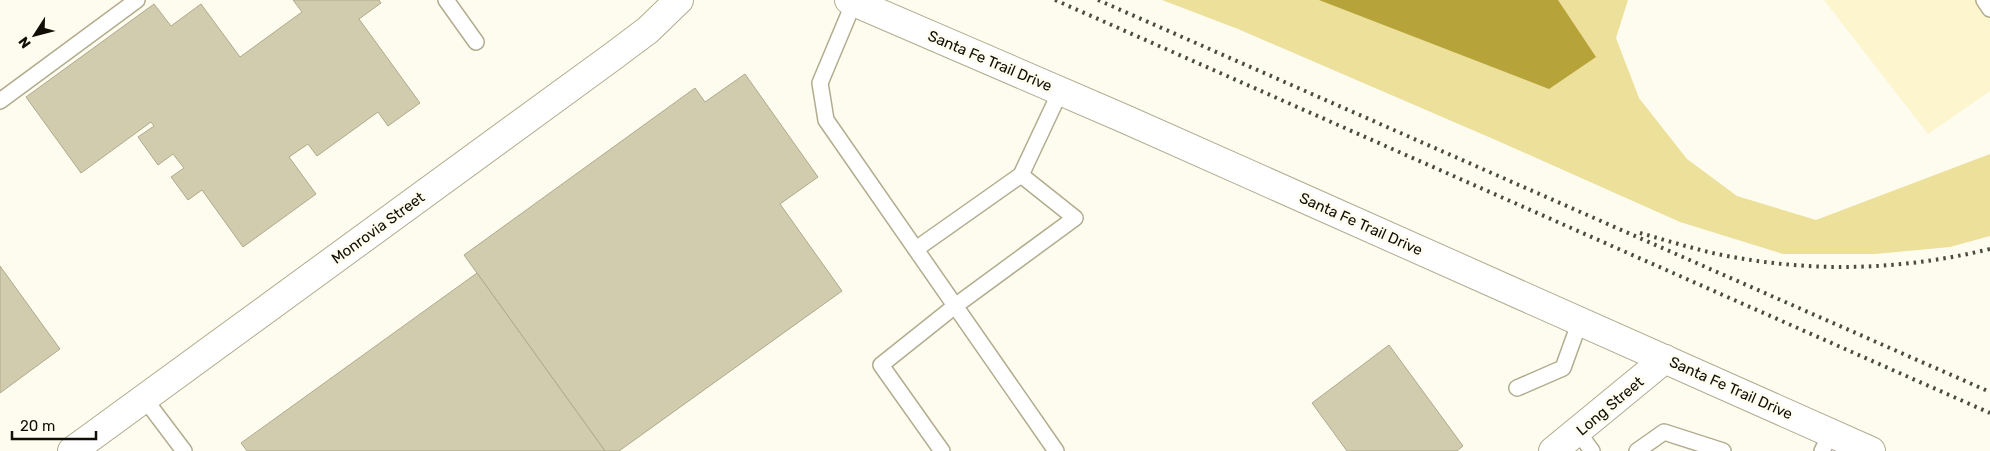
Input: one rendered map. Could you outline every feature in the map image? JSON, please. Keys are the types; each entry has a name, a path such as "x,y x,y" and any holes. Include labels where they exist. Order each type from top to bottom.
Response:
{"main road":[{"name":"Monrovia Street","path":"72,451 612,57 648,30 680,0"},
{"name":"Santa Fe Trail Drive","path":"851,1 1665,359 1826,442 1871,451"},
{"name":"Long Street","path":"1553,451 1585,442 1665,359"}],"lane":[{"path":"0,101 137,0"},
{"path":"446,0 476,42"},
{"path":"1984,0 1990,9"},
{"path":"851,1 820,83 826,120 1056,451"},
{"path":"916,250 1021,175 1060,92"},
{"path":"942,451 881,365 955,306 1075,218 1021,175"},
{"path":"1517,388 1563,368 1580,321"},
{"path":"144,398 184,451"},
{"path":"1637,451 1664,432 1716,447 1723,451"}],"shaded area":[{"path":"1162,0 1628,0 1616,38 1639,98 1687,159 1737,196 1816,220 1990,154 1990,236 1950,247 1875,254 1783,254 1680,222 1238,29"},
{"path":"1319,0 1558,0 1596,57 1549,89"},
{"path":"1824,0 1990,0 1990,91 1928,134"}],"building":[{"path":"293,0 379,0 381,3 359,19 420,103 388,126 378,112 317,156 308,144 289,157 316,194 243,247 202,190 188,200 171,177 184,168 173,154 158,165 138,137 154,126 151,122 81,173 26,97 154,4 171,26 201,4 240,57 302,12"},
{"path":"745,74 818,177 780,204 842,291 619,451 605,451 464,255 695,88 705,102"},
{"path":"0,266 60,349 0,393"},
{"path":"477,273 605,451 247,451 241,443"},
{"path":"1389,345 1463,446 1457,451 1347,451 1312,403"}],"railway":[{"path":"1055,0 1990,413"},
{"path":"1098,0 1990,392"},
{"path":"1640,233 1717,254 1752,260 1820,267 1854,267 1922,262 1990,249"}]}
